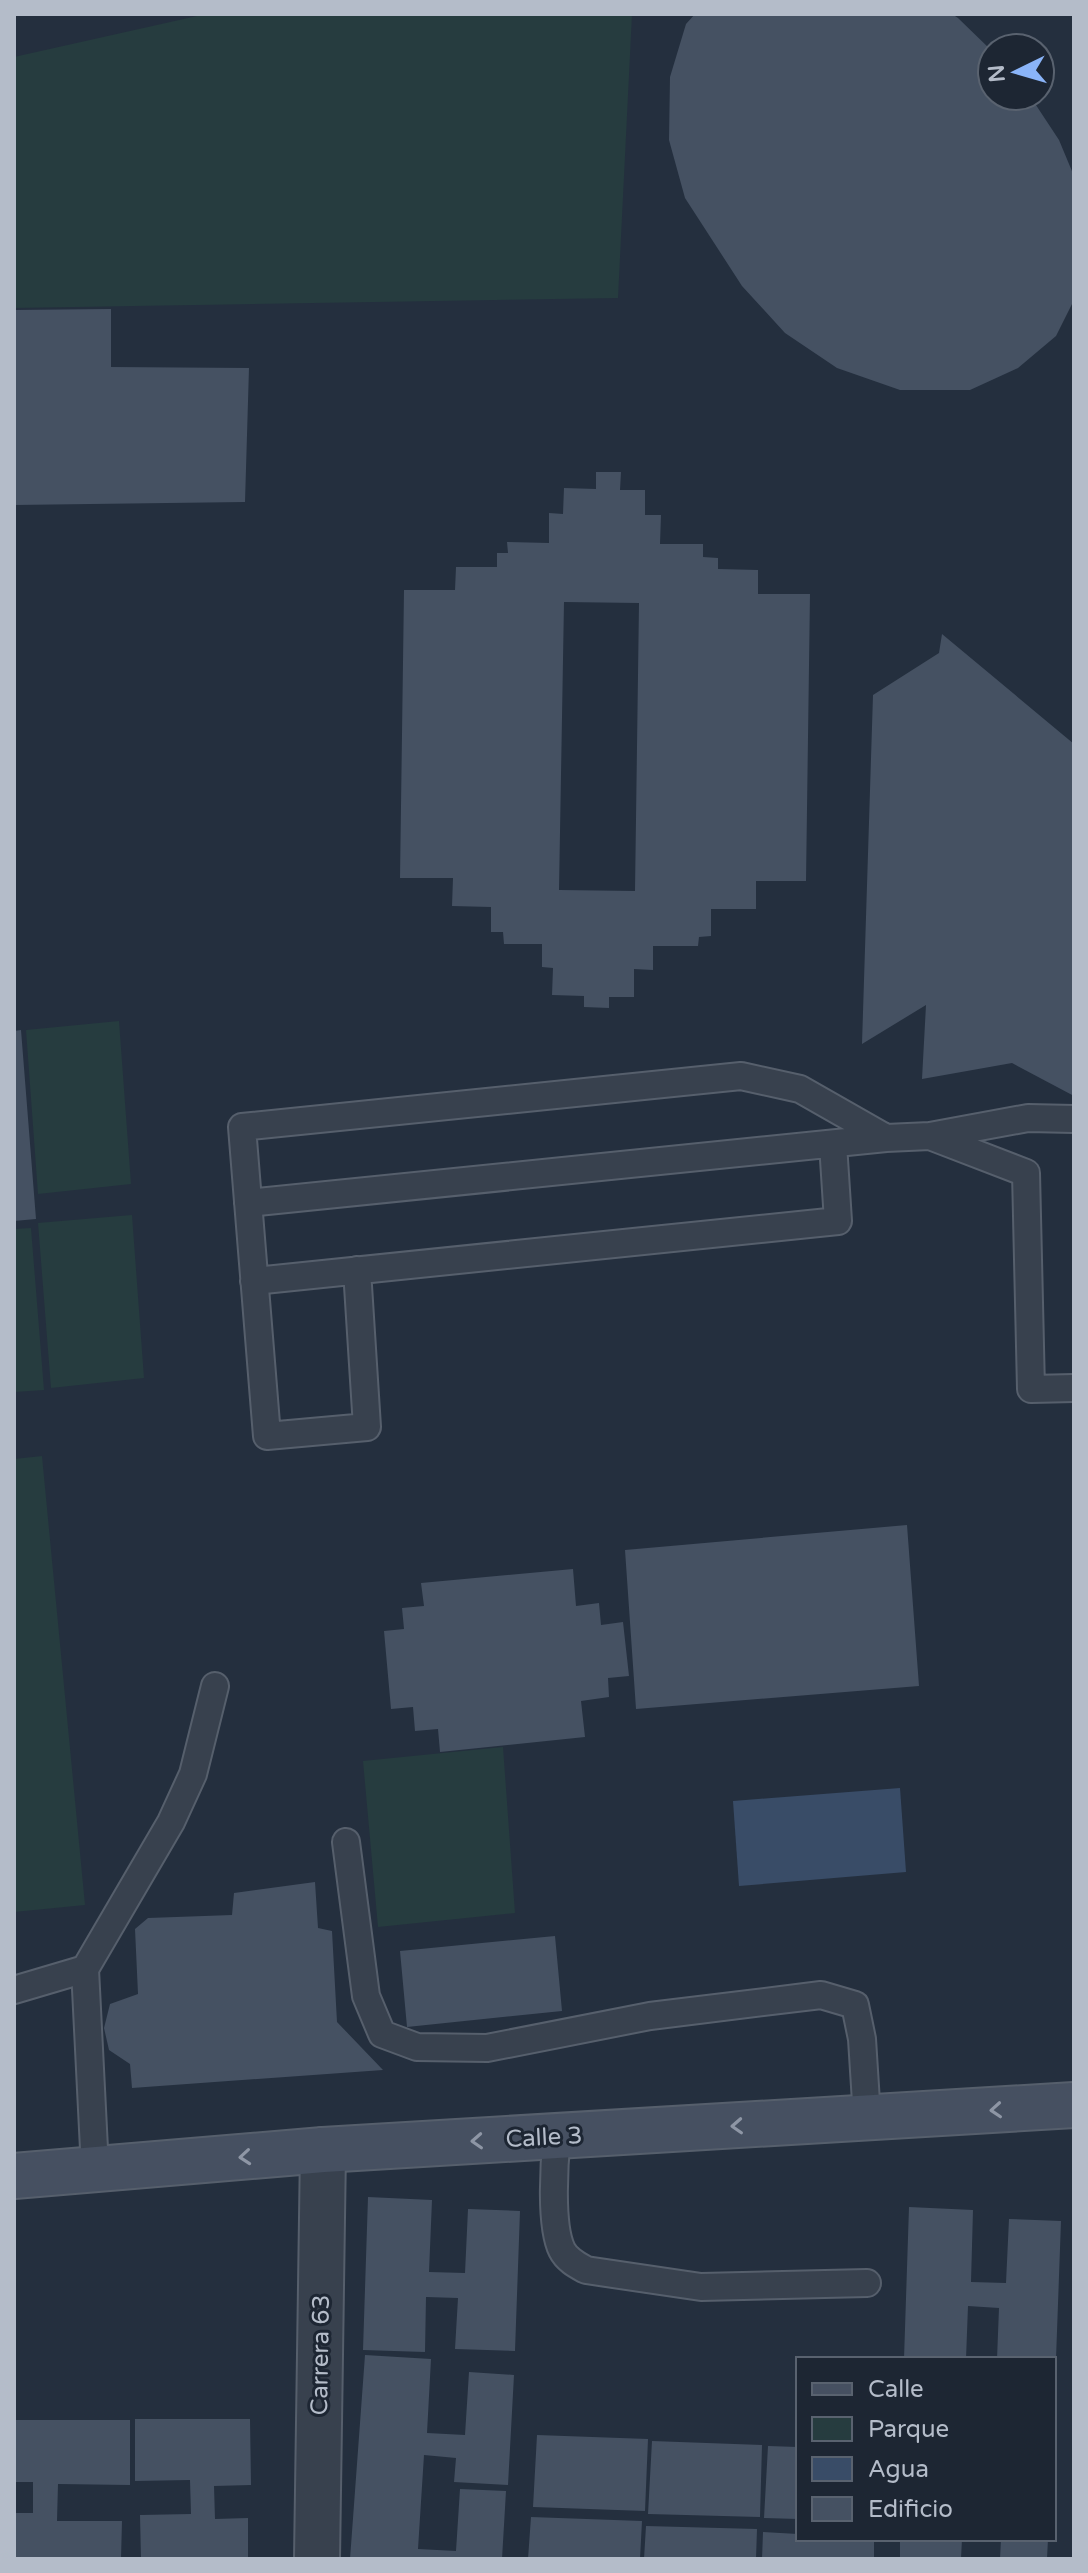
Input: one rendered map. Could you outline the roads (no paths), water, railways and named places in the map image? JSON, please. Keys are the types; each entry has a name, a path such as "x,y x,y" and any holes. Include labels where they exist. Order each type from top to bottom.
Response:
{"street":[{"name":"Calle 3","path":"14,2176 323,2150 1074,2105"},
{"name":"Carrera 63","path":"317,2559 323,2150"}],"lane":[{"path":"357,1270 367,1427 267,1436 242,1127 741,1076 800,1089 886,1138"},
{"path":"248,1203 930,1136 1028,1118 1074,1119"},
{"path":"930,1136 1026,1173 1031,1389 1074,1388"},
{"path":"254,1281 838,1221 833,1144"},
{"path":"95,2169 85,1969 182,1798 193,1774 215,1686"},
{"path":"346,1842 366,1996 382,2034 417,2047 487,2048 650,2016 821,1995 855,2005 862,2039 867,2118"},
{"path":"14,1990 85,1969"},
{"path":"557,2136 553,2180 561,2249 570,2260 586,2270 701,2287 867,2283"}],"water":[{"path":"900,1788 906,1872 739,1886 733,1801"}]}
